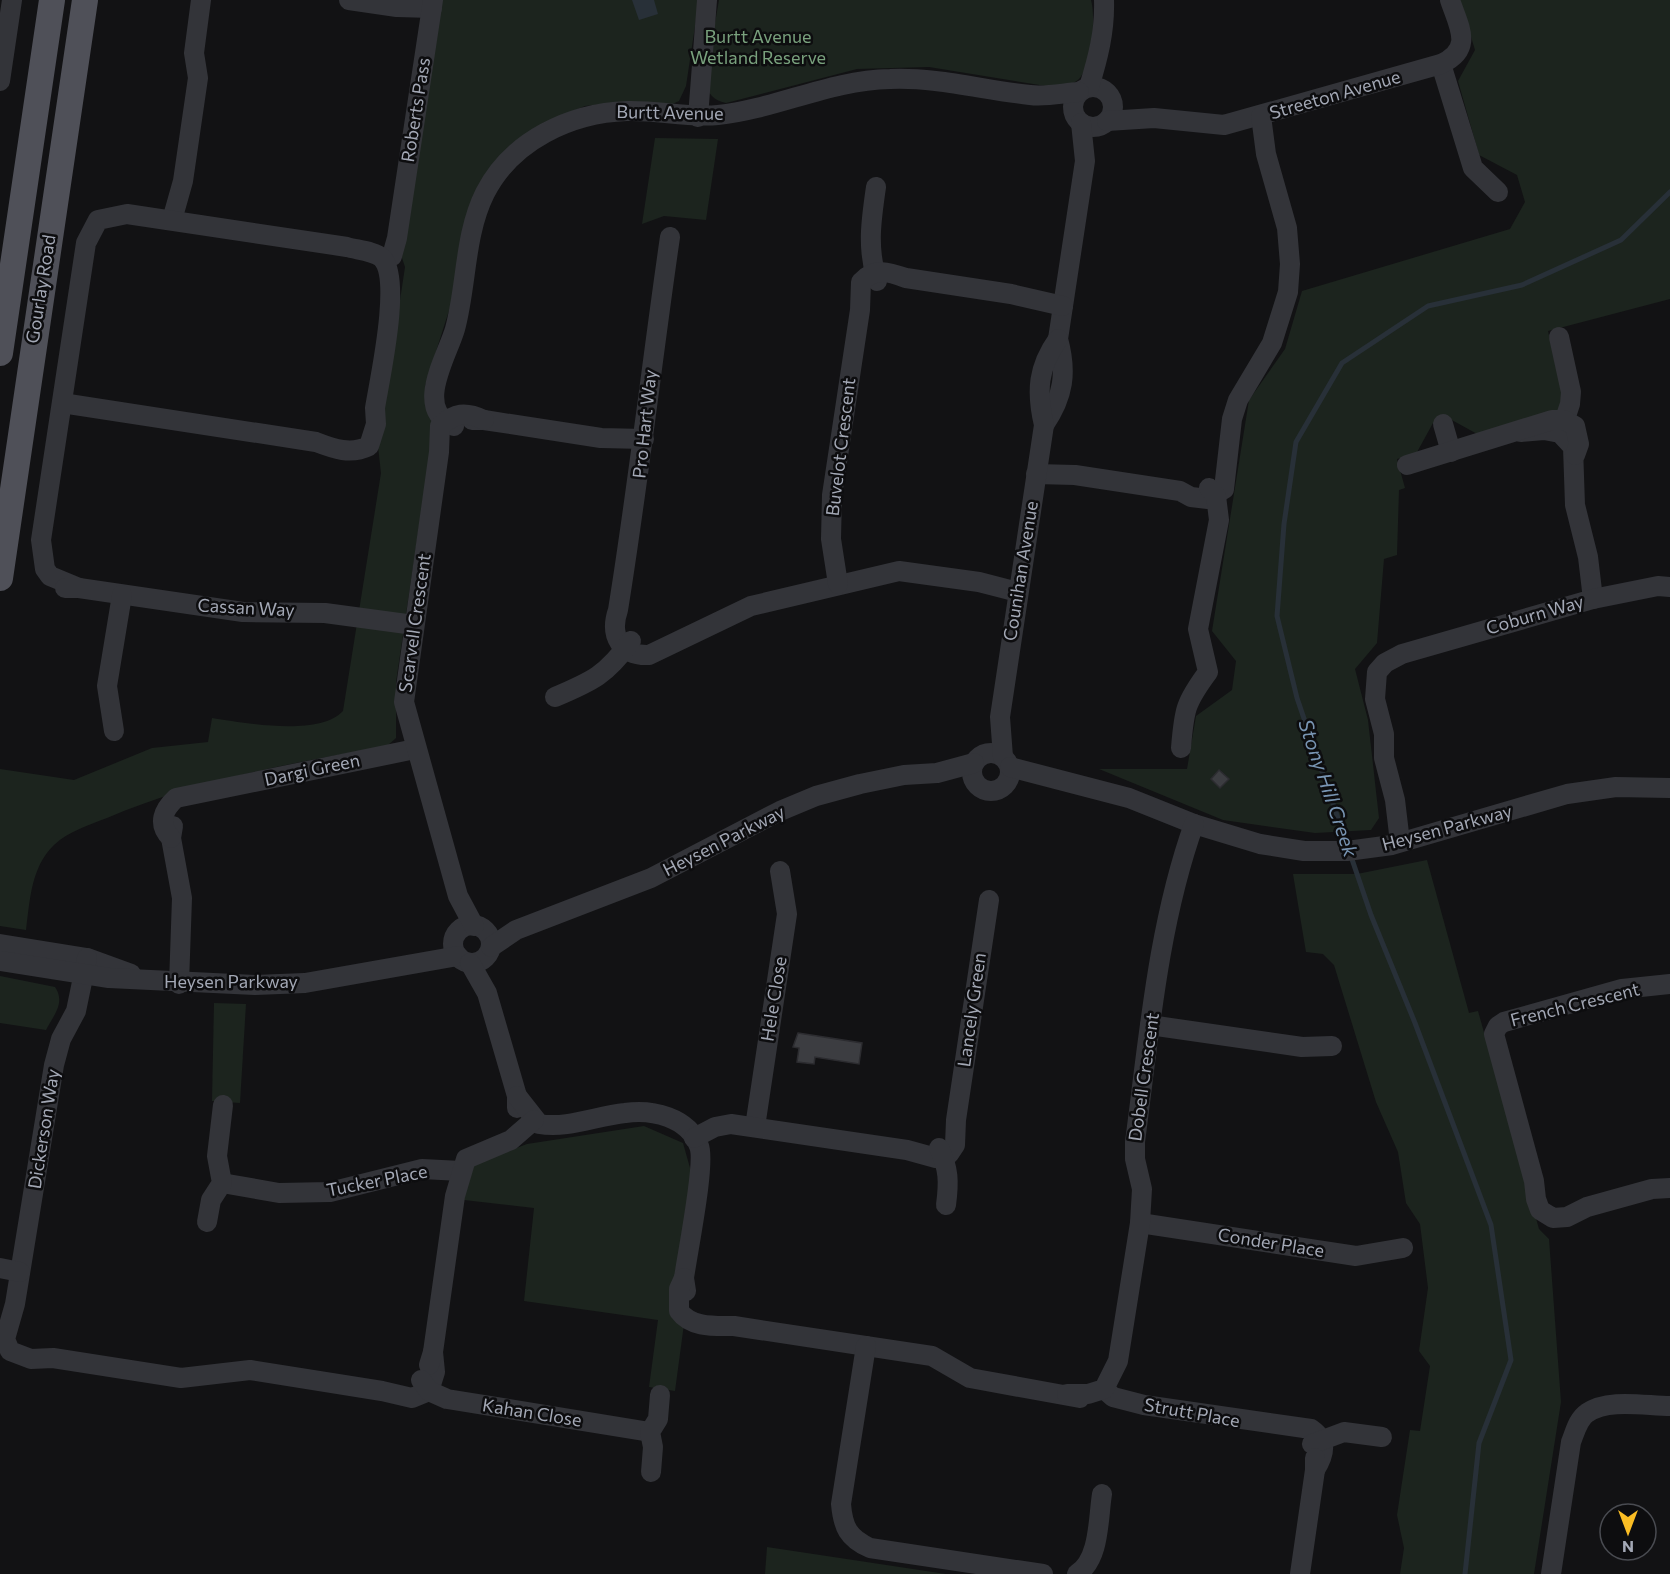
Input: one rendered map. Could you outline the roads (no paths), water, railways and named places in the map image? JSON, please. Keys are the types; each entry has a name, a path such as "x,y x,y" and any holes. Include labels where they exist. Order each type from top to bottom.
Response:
{"main road":[{"name":"Gourlay Road","path":"0,353 52,0"},
{"name":"Gourlay Road","path":"0,578 85,0"}],"street":[{"path":"0,81 12,0"},
{"path":"177,221 198,78 194,53 201,0"},
{"path":"349,0 397,7 432,8"},
{"path":"693,116 707,0"},
{"path":"1097,93 1074,102 1078,118 1091,127 1105,123 1113,112 1097,93 1099,55 1105,18 1104,0"},
{"name":"Streeton Avenue","path":"1105,123 1154,118 1216,124 1256,118 1441,64 1455,57 1460,48 1461,35 1450,0"},
{"name":"Roberts Pass","path":"387,256 399,221 432,8"},
{"path":"1441,64 1473,168 1498,192"},
{"name":"Burtt Avenue","path":"450,421 439,375 463,300 473,229 485,193 513,156 542,134 565,122 598,113 630,110 693,116 745,112 837,86 889,79 920,80 1032,95 1097,93"},
{"name":"Streeton Avenue","path":"1097,93 1154,118"},
{"name":"Burtt Avenue","path":"1032,95 1078,118"},
{"name":"Counihan Avenue","path":"992,768 1044,425 1039,402 1038,381 1049,351 1058,339 1085,161 1078,118"},
{"path":"1181,748 1183,713 1189,697 1208,672 1198,629 1215,530 1211,494 1226,457 1238,400 1272,343 1288,292 1290,264 1287,228 1256,118"},
{"name":"Counihan Avenue","path":"1085,161 1105,123"},
{"path":"876,187 869,234 870,258 875,277 906,278 1063,301"},
{"name":"Cassan Way","path":"387,256 374,248 347,247 127,214 98,220 86,243 42,540 45,570 50,576 79,588 243,612 325,613 414,625"},
{"name":"Pro Hart Way","path":"628,645 618,610 643,444 644,412 670,237"},
{"path":"62,403 316,442 350,441 360,437 375,408 391,295 387,256"},
{"name":"Buvelot Crescent","path":"838,584 831,539 832,495 860,310 867,289 875,277"},
{"path":"1559,337 1570,392 1562,427 1573,447 1575,456 1575,505 1599,597"},
{"path":"450,421 484,420 643,444"},
{"name":"Scarvell Crescent","path":"450,421 440,452 404,702 415,749 472,944"},
{"path":"1443,424 1451,452"},
{"path":"1407,465 1521,432 1562,427"},
{"path":"1037,469 1211,494"},
{"path":"555,697 594,680 611,667 628,645 637,655 649,655 751,606 838,584 899,572 1018,588"},
{"name":"Coburn Way","path":"1406,841 1384,758 1384,734 1375,699 1377,672 1385,663 1402,654 1599,597 1658,586 1670,586"},
{"path":"114,731 107,686 122,595"},
{"name":"Dargi Green","path":"179,984 182,898 171,838 175,813 209,793 293,772 415,749"},
{"name":"Heysen Parkway","path":"0,944 146,980 179,984 305,983 365,974 422,960 516,930 651,878 780,811 816,796 904,775 992,768 1052,778 1129,798 1198,825 1260,844 1304,851 1373,848 1406,841 1567,794 1616,787 1670,788"},
{"name":"Dobell Crescent","path":"1108,1393 1118,1360 1140,1223 1142,1189 1135,1159 1135,1142 1150,1025 1174,890 1198,825"},
{"name":"Hele Close","path":"755,1127 788,914 780,871"},
{"name":"Lancely Green","path":"941,1152 956,1120 989,900"},
{"path":"472,944 517,1096 529,1124"},
{"name":"Heysen Parkway","path":"0,961 85,966"},
{"name":"Dickerson Way","path":"85,966 76,1011 61,1039 54,1065 15,1304 7,1338 53,1358 181,1378 250,1370 382,1391 425,1386"},
{"name":"French Crescent","path":"1670,984 1623,989 1504,1022 1498,1026 1494,1034 1534,1181 1549,1204 1554,1207 1587,1207 1652,1189 1670,1188"},
{"path":"1150,1025 1302,1047 1332,1046"},
{"path":"207,1222 211,1200 222,1183 217,1156 223,1105"},
{"path":"425,1386 434,1352 455,1196 466,1159 511,1140 529,1124 569,1125 618,1114 653,1113 671,1118 694,1138 701,1158 684,1278 688,1305 693,1312 734,1326 932,1356 970,1378 1067,1394 1108,1393"},
{"path":"694,1138 715,1127 731,1124 907,1150 941,1152 950,1179 946,1205"},
{"name":"Tucker Place","path":"222,1183 279,1193 330,1192 422,1169 461,1171"},
{"name":"Conder Place","path":"1140,1223 1356,1256 1403,1248"},
{"path":"0,1268 20,1272"},
{"path":"866,1346 841,1504 844,1528 849,1536 870,1548 1043,1574"},
{"name":"Kahan Close","path":"425,1386 447,1399 650,1432"},
{"name":"Strutt Place","path":"1108,1393 1144,1405 1282,1427 1317,1443"},
{"path":"651,1472 653,1448 650,1432 658,1419 660,1395"},
{"path":"1551,1574 1571,1442 1580,1421 1587,1413 1613,1405 1670,1406"},
{"path":"1300,1574 1317,1443 1344,1432 1382,1437"},
{"path":"1085,1572 1093,1553 1102,1494"}],"waterway":[{"name":"Stony Hill Creek","path":"1465,1574 1479,1443 1511,1360 1491,1225 1415,1023 1371,915 1297,698 1277,616 1284,524 1296,442 1342,363 1428,306 1522,285 1621,240 1670,192"}],"park label":[{"name":"Burtt Avenue Wetland Reserve","path":"758,47"}]}
